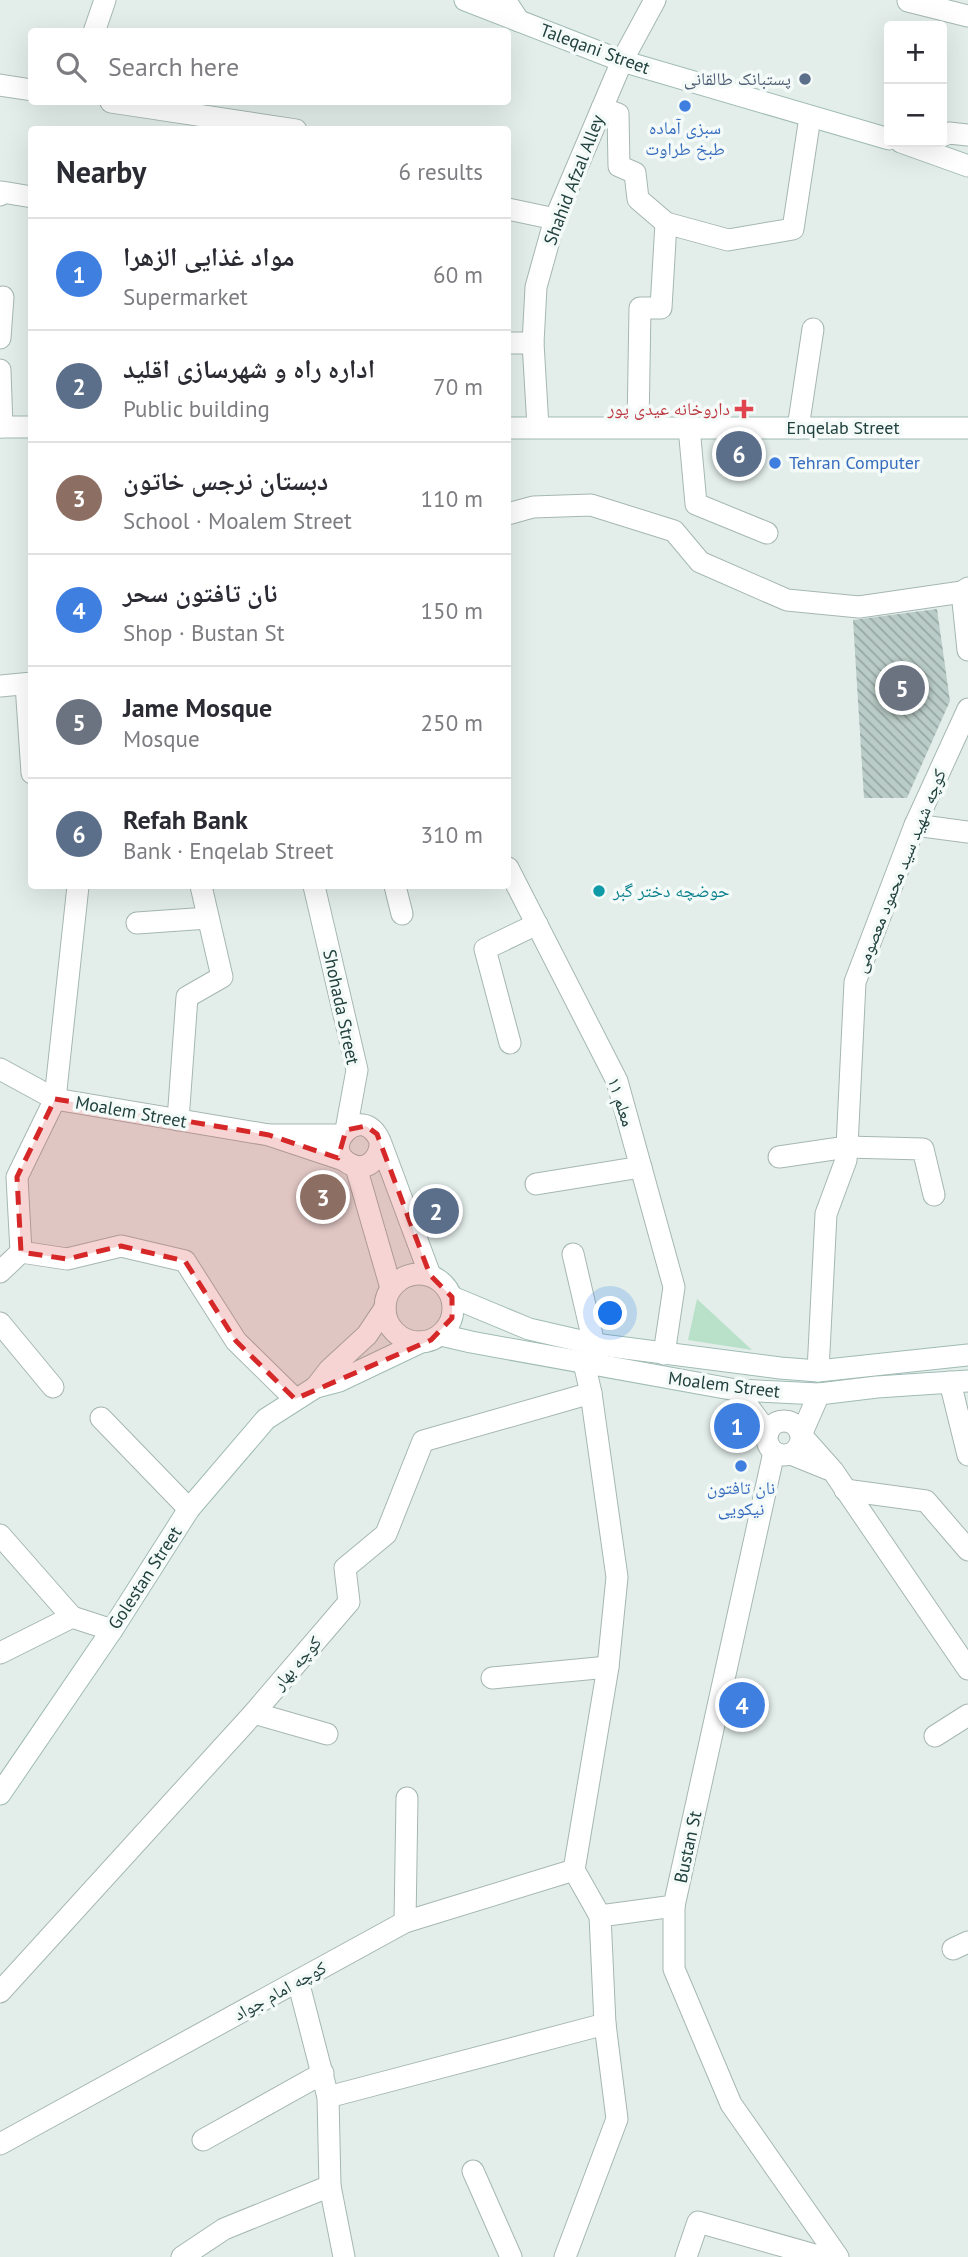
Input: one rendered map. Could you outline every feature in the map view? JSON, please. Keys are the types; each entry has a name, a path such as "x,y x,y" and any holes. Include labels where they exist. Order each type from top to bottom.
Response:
{"street":[{"path":"95,28 105,0"},
{"name":"Taleqani Street","path":"465,0 622,61 884,138"},
{"path":"505,0 519,21"},
{"name":"Shahid Afzal Alley","path":"538,428 533,343 536,287 555,219 622,61 655,0"},
{"path":"908,1 968,16"},
{"path":"0,85 28,89"},
{"path":"130,105 262,126"},
{"path":"602,108 618,114 619,166 635,173 638,199 666,223 728,240 793,229 810,117"},
{"path":"947,134 968,135"},
{"path":"922,147 968,166"},
{"path":"0,195 2,192 28,196"},
{"path":"511,210 555,219"},
{"path":"638,427 640,308 662,308 666,223"},
{"path":"0,338 3,297"},
{"path":"798,428 813,329"},
{"path":"511,343 533,343"},
{"path":"0,370 1,427 28,427"},
{"name":"Enqelab Street","path":"511,428 968,428"},
{"path":"689,428 696,504 767,533"},
{"path":"511,513 533,507 591,505 674,531 700,562 787,600 859,607 965,590 968,650"},
{"path":"0,686 28,684"},
{"name":"کوچه شهید سید محمود معصومی","path":"818,1371 826,1214 846,1160 855,982 915,825 968,709"},
{"path":"915,825 968,832"},
{"name":"معلم ۱۱","path":"511,874 617,1081 674,1287 664,1354"},
{"path":"0,1272 20,1252 16,1177 55,1099 78,889"},
{"path":"178,1120 187,997 222,977 202,889"},
{"name":"Shohada Street","path":"315,889 356,1070 344,1133"},
{"path":"396,889 402,914"},
{"path":"136,923 208,918"},
{"path":"510,1043 485,949 537,924"},
{"name":"Moalem Street","path":"0,1069 55,1099 270,1135 350,1163"},
{"path":"430,1275 380,1141 372,1129 352,1126 344,1133 339,1148 350,1163 388,1298 387,1319 392,1329 410,1341 431,1338"},
{"name":"Moalem Street","path":"270,1135 344,1133"},
{"path":"350,1163 369,1164 380,1148 380,1141"},
{"path":"779,1157 847,1147 923,1149 934,1195"},
{"path":"536,1184 641,1167"},
{"path":"20,1252 67,1259 121,1246 185,1261 236,1341 295,1399"},
{"path":"565,2257 617,2119 605,2024 600,1916 575,1870 608,1667 617,1577 591,1392 589,1354 573,1254"},
{"path":"413,1274 430,1275 440,1280 452,1297 452,1318 431,1338 339,1381 316,1387 329,1370 367,1335 397,1282 413,1274"},
{"name":"Moalem Street","path":"452,1297 589,1354 736,1391 818,1394 959,1381"},
{"path":"0,1323 52,1387"},
{"name":"Moalem Street","path":"431,1338 589,1354 664,1354 818,1371 968,1355"},
{"path":"959,1381 968,1455"},
{"name":"Golestan Street","path":"0,1794 112,1630 189,1509 266,1419 316,1387"},
{"path":"736,1391 784,1443 833,1471 968,1669"},
{"name":"کوچه بهار","path":"0,1992 254,1713 349,1602 345,1568 386,1534 423,1441 591,1392"},
{"name":"Bustan St","path":"600,1916 674,1906 784,1443 818,1394"},
{"path":"101,1418 189,1509"},
{"path":"845,1490 926,1501 968,1550"},
{"path":"0,1535 72,1617 112,1630"},
{"path":"0,1653 72,1617"},
{"path":"492,1678 608,1667"},
{"path":"254,1713 327,1734"},
{"path":"935,1736 968,1714"},
{"path":"405,1922 407,1798"},
{"name":"کوچه امام جواد","path":"0,2144 405,1922 575,1870"},
{"path":"674,1906 674,1969 731,2104 838,2257"},
{"path":"298,1981 328,2097 330,2186 344,2257"},
{"path":"328,2097 605,2024"},
{"path":"203,2140 323,2073"},
{"path":"473,2171 511,2257"},
{"path":"182,2257 224,2229 330,2186"},
{"path":"686,2257 698,2222 822,2257"}],"highlighted area":[{"path":"55,1099 269,1135 338,1158 346,1130 366,1126 377,1134 430,1275 452,1297 452,1318 431,1340 295,1399 236,1341 185,1261 121,1246 67,1259 21,1252 17,1177"}],"green space":[{"path":"697,1299 752,1350 688,1340"}],"building":[{"path":"937,609 950,701 907,798 864,798 853,620"}],"place":[{"name":"پستبانک طالقانی","path":"805,79"},
{"name":"سبزی آماده طبخ طراوت","path":"685,106"},
{"name":"داروخانه عیدی پور","path":"744,409"},
{"name":"Refah Bank","path":"739,454"},
{"name":"Tehran Computer","path":"775,463"},
{"name":"Jame Mosque","path":"902,688"},
{"name":"حوضچه دختر گبر","path":"599,891"},
{"name":"دبستان نرجس خاتون","path":"323,1197"},
{"name":"اداره راه و شهرسازی اقلید","path":"436,1211"},
{"name":"مواد غذایی الزهرا","path":"737,1426"},
{"name":"نان تافتون نیکویی","path":"741,1466"},
{"name":"نان تافتون سحر","path":"742,1705"}]}
